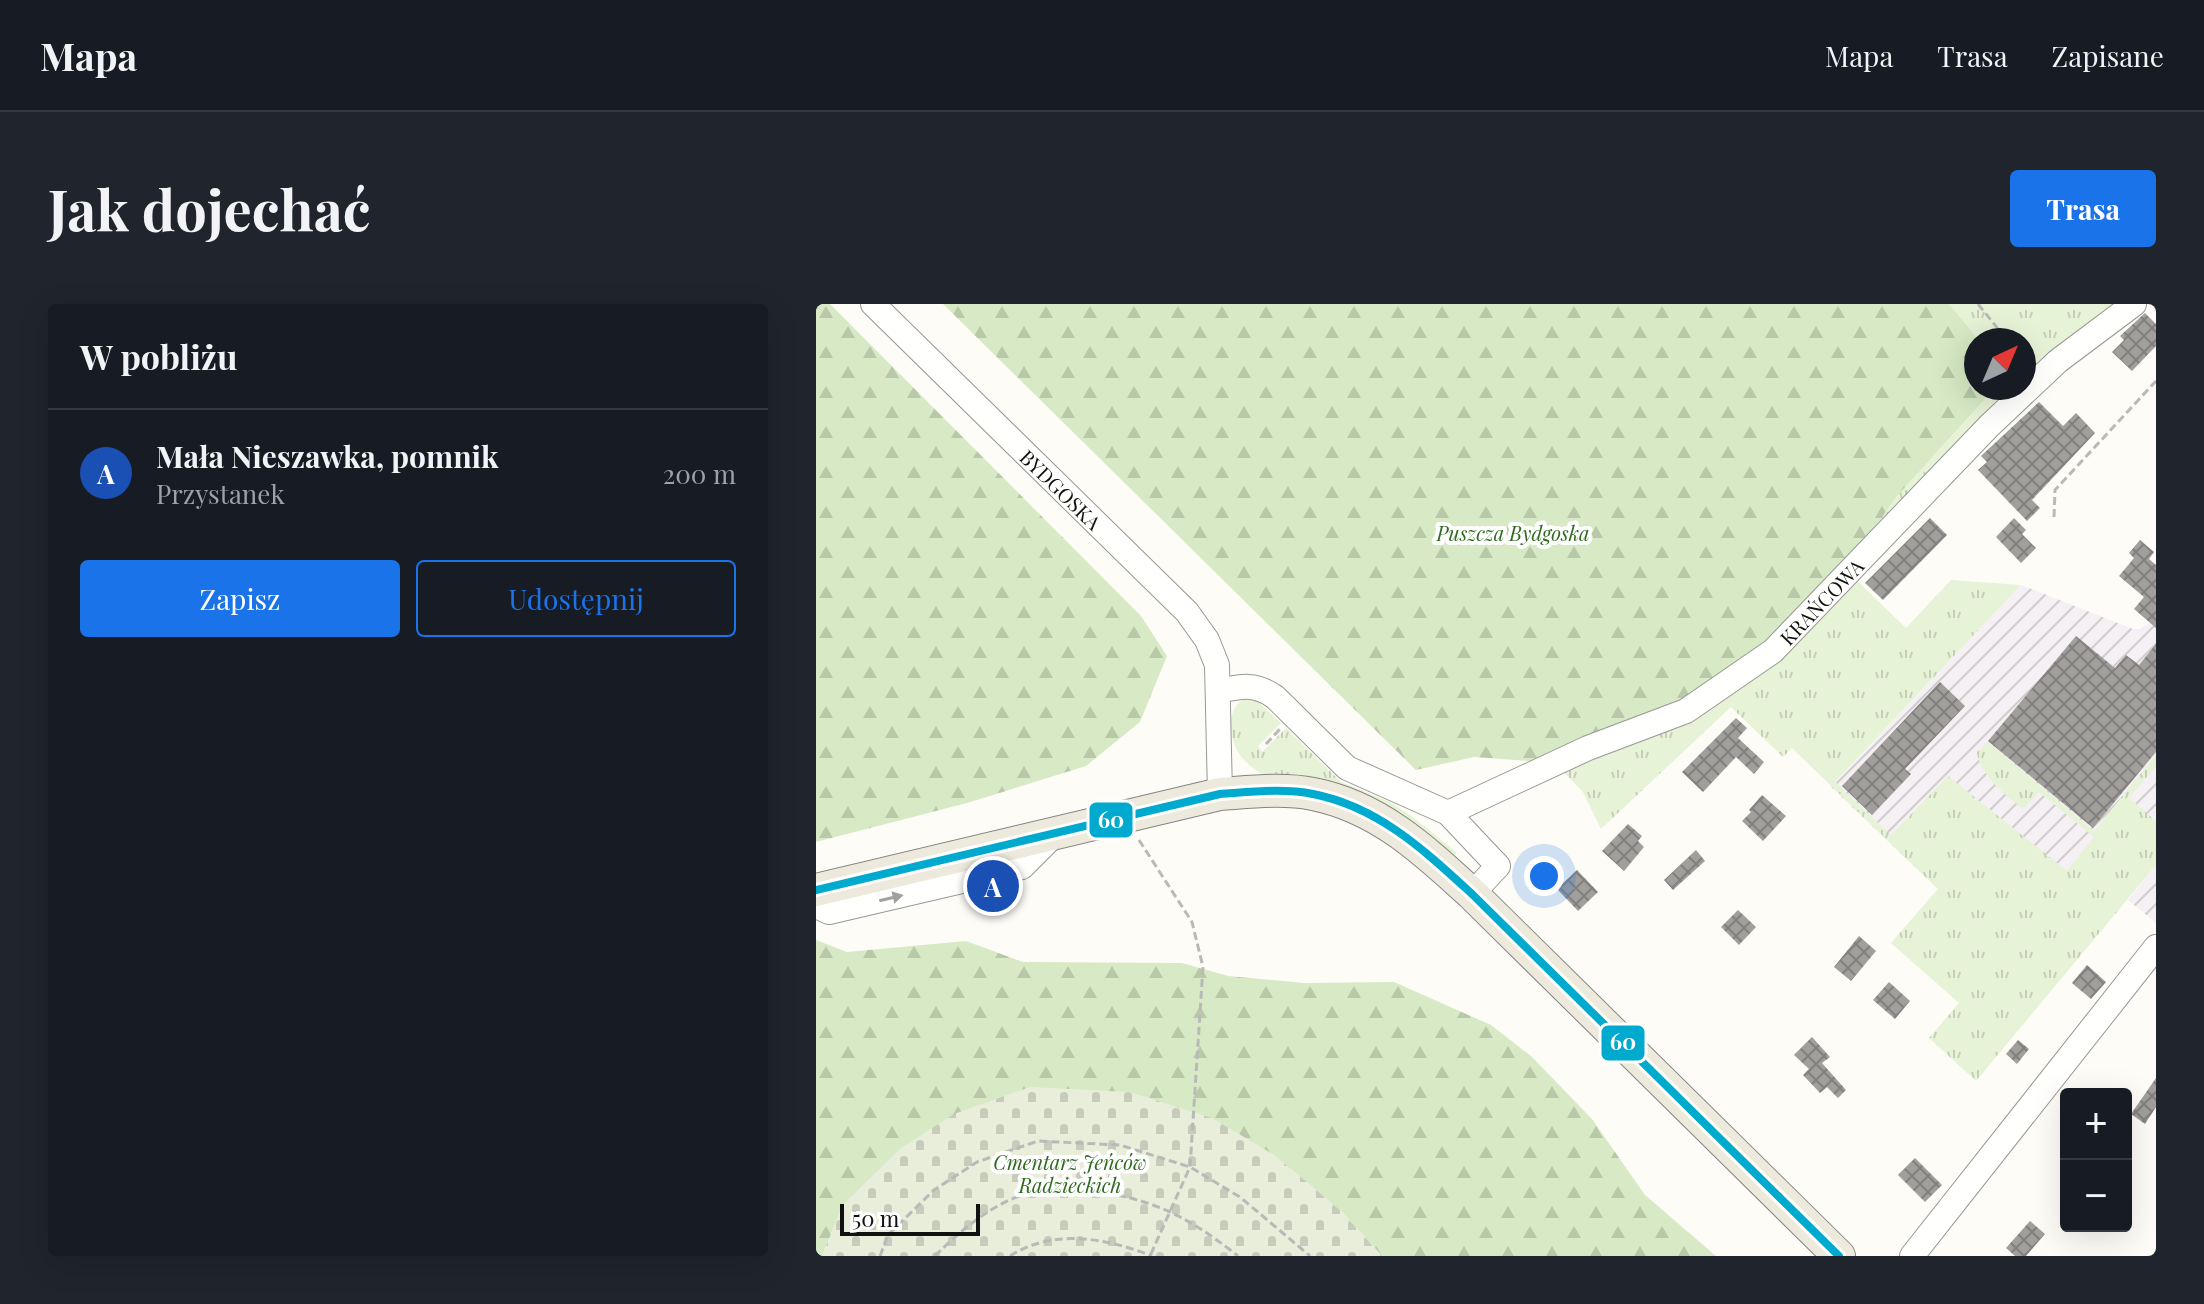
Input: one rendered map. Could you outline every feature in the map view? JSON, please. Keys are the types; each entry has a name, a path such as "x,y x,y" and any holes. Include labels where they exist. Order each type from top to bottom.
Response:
{"main road":[{"path":"816,890 1220,794 1264,791 1313,794 1380,818 1421,847 1839,1256"}],"street":[{"name":"BYDGOSKA","path":"873,304 1187,612 1207,640 1217,665 1220,794"},
{"name":"KRAŃCOWA","path":"1448,813 1588,748 1686,711 1773,651 1989,426 2058,361 2134,304"},
{"path":"1219,691 1246,685 1262,688 1347,768 1448,813 1498,866 1472,894"},
{"path":"816,906 829,912 1022,867 1056,833"},
{"path":"1912,1256 2156,947"}],"path":[{"path":"1978,304 1997,328"},
{"path":"2054,517 2055,490 2156,381"},
{"path":"1010,1256 1052,1238 1103,1240 1151,1256 1190,1167 1203,967 1192,922 1124,817"},
{"path":"880,1256 888,1235 934,1190 977,1162 1038,1141 1120,1145 1190,1167 1240,1197 1310,1256"},
{"path":"935,1256 964,1227 998,1205 1045,1189 1112,1192 1171,1210 1238,1256"}],"shaded area":[{"path":"2021,585 2133,629 2140,629 2151,622 2156,627 2156,821 2129,799 1962,999 1891,943 1938,889 1831,787"},
{"path":"2156,865 2156,923 2128,900"}],"green space":[{"path":"816,304 830,304 1141,616 1167,656 1140,722 1086,766 967,803 816,842"},
{"name":"Puszcza Bydgoska","path":"943,304 1949,304 1969,328 1964,328 1964,400 1984,400 1897,496 1830,591 1731,682 1555,763 1474,757 1416,770"},
{"path":"1949,304 2134,304 2036,396 2036,328 1969,328"},
{"path":"1984,400 2032,400 1848,572 1906,628 1951,580 2021,585 1835,782 1891,835 1948,776 2067,871 2094,837 2039,792 2023,809 1988,776 1977,752 1988,742 2094,831 2156,755 2156,766 2129,798 2156,821 2156,865 1976,1081 1929,1038 1959,1003 1891,943 1938,889 1792,748 1783,757 1731,707 1601,829 1583,792 1555,763 1830,591 1897,496"},
{"path":"1253,697 1281,723 1258,746 1262,752 1286,728 1341,782 1388,801 1413,817 1456,852 1455,856 1258,772 1238,752 1231,733 1234,709 1245,699"},
{"path":"816,940 847,952 966,941 1023,962 1182,963 1228,976 1304,983 1394,982 1491,1025 1531,1056 1592,1119 1645,1195 1716,1256 1382,1256 1341,1211 1271,1153 843,1205 822,1256 816,1256"},
{"name":"Cmentarz Jeńców Radzieckich","path":"1030,1087 1129,1092 1212,1118 1271,1153 1308,1183 1341,1211 1382,1256 822,1256 843,1205 901,1148 954,1114"}],"building":[{"path":"2145,313 2156,324 2156,346 2132,371 2112,352 2124,340 2120,336"},
{"path":"2039,402 2063,426 2076,413 2095,433 2032,500 2040,508 2027,521 1978,470 1987,462 1981,456"},
{"path":"1930,518 1947,535 1883,600 1865,583"},
{"path":"2014,518 2026,530 2022,534 2036,548 2021,563 1996,537"},
{"path":"2140,540 2154,552 2149,559 2156,565 2156,628 2134,609 2144,597 2119,576 2134,558 2129,553"},
{"path":"2076,636 2115,668 2126,655 2139,665 2156,644 2156,752 2093,828 1988,741"},
{"path":"1940,682 1965,706 1905,769 1911,774 1872,815 1842,786"},
{"path":"1736,718 1747,728 1738,738 1764,762 1754,774 1736,757 1703,792 1682,772"},
{"path":"1762,795 1786,816 1763,841 1742,821"},
{"path":"1628,824 1642,836 1638,841 1644,847 1624,871 1602,851"},
{"path":"1696,850 1705,861 1673,890 1664,880"},
{"path":"1577,870 1598,892 1578,911 1557,889"},
{"path":"1738,910 1756,927 1739,945 1721,927"},
{"path":"1859,936 1876,951 1851,981 1834,967"},
{"path":"2087,965 2106,982 2091,999 2072,983"},
{"path":"1889,982 1910,1001 1895,1019 1873,1000"},
{"path":"1812,1037 1830,1057 1822,1063 1846,1090 1838,1098 1827,1087 1820,1093 1803,1075 1809,1069 1794,1055"},
{"path":"2018,1040 2029,1049 2017,1064 2006,1054"},
{"path":"2156,1078 2156,1107 2145,1124 2132,1113"},
{"path":"1915,1158 1942,1185 1925,1202 1898,1175"},
{"path":"2030,1221 2045,1234 2026,1256 2015,1256 2006,1248"}],"transit line":[{"name":"60","path":"816,890 1220,794 1290,791 1337,800 1400,833 1472,894 1839,1256"}],"place":[{"name":"Mała Nieszawka, pomnik","path":"993,886"}]}
